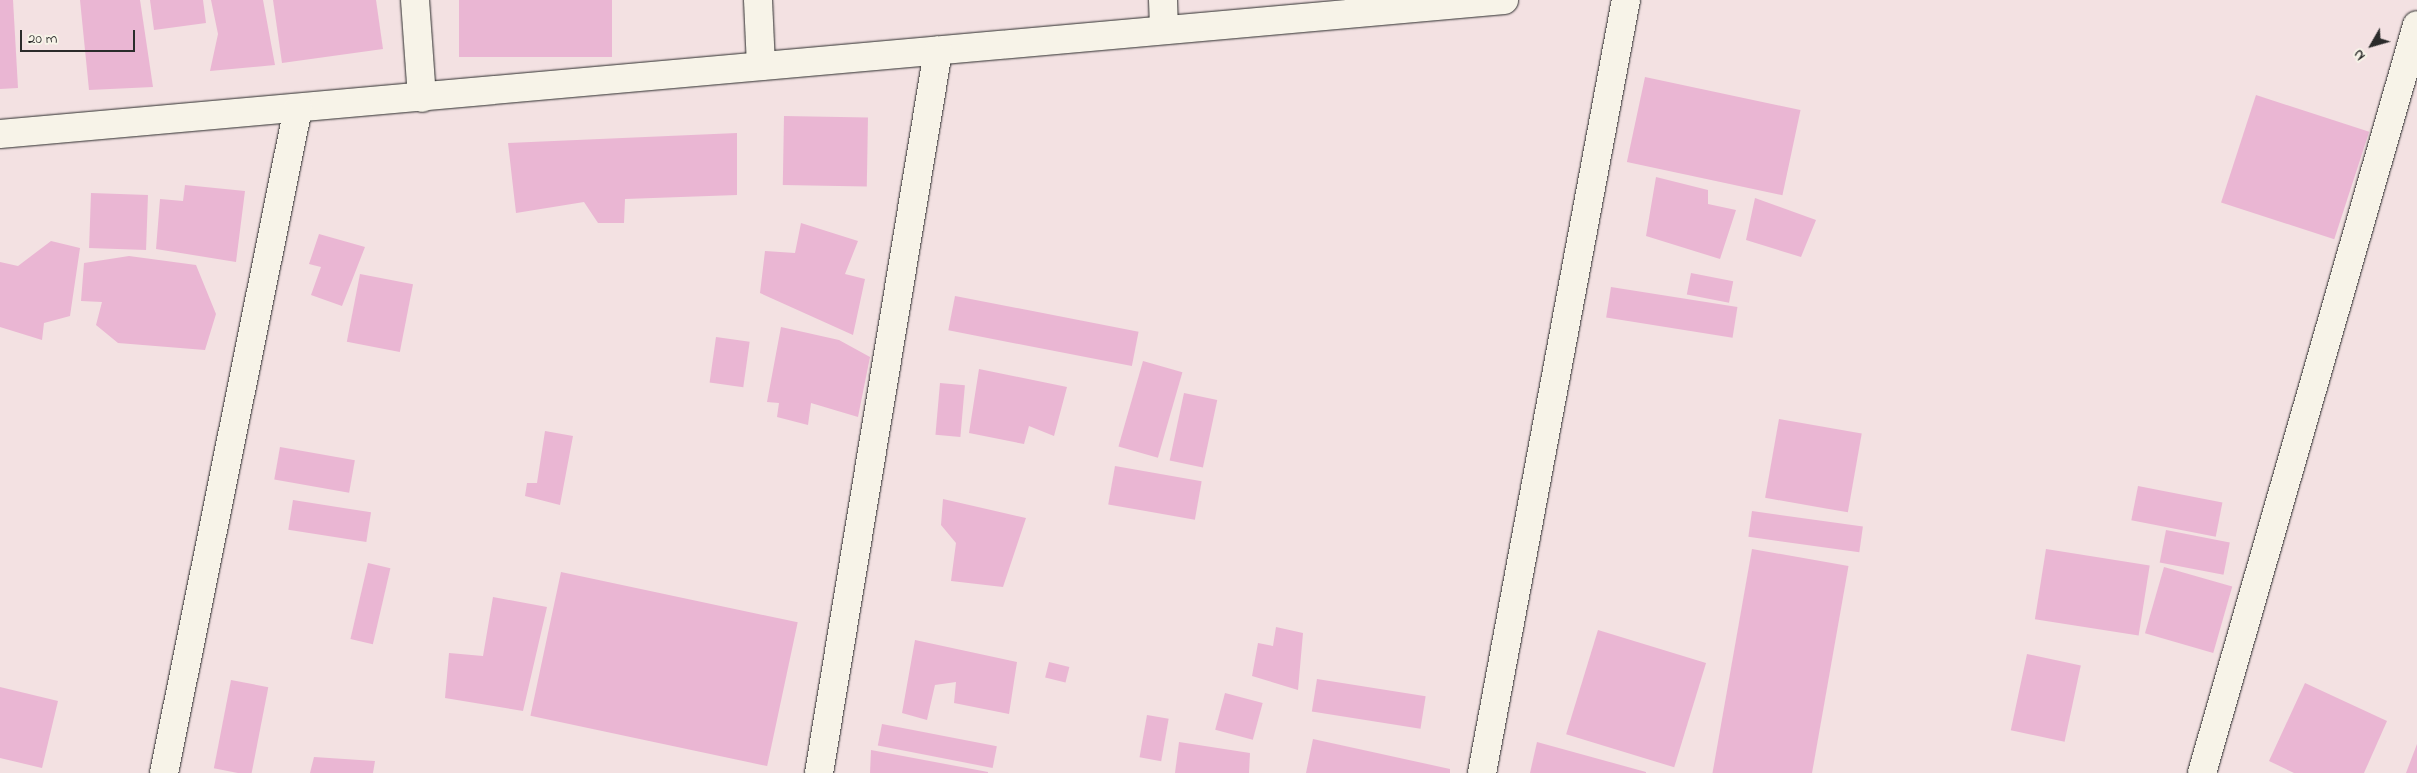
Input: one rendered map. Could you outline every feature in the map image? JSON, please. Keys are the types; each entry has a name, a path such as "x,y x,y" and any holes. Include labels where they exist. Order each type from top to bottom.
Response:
{"street":[{"path":"415,0 422,98"},
{"path":"758,0 761,66"},
{"path":"1163,0 1164,27"},
{"path":"0,134 422,98 1164,27 1504,0"},
{"path":"1482,773 1626,0"},
{"path":"2202,773 2417,24"},
{"path":"819,773 938,50"},
{"path":"164,773 298,108"}],"building":[{"path":"0,0 13,0 18,88 0,89"},
{"path":"80,0 140,0 153,87 89,90"},
{"path":"150,0 203,0 206,23 154,30"},
{"path":"211,0 263,0 275,65 210,71 218,34"},
{"path":"273,0 376,0 383,49 282,63"},
{"path":"459,0 612,0 612,57 459,57"},
{"path":"1645,77 1801,110 1782,195 1627,162"},
{"path":"2256,95 2369,132 2334,239 2221,202"},
{"path":"784,116 868,117 867,186 783,185"},
{"path":"737,133 737,195 625,199 624,223 598,223 584,202 516,213 508,143"},
{"path":"1656,177 1708,190 1708,204 1736,210 1720,259 1646,236"},
{"path":"185,185 245,191 236,262 156,249 160,199 183,201"},
{"path":"91,193 148,195 146,250 89,248"},
{"path":"1755,198 1816,220 1801,257 1746,240"},
{"path":"801,223 858,241 845,274 865,279 853,335 760,293 765,251 795,253"},
{"path":"319,234 365,247 342,306 311,295 321,267 309,264"},
{"path":"51,241 80,248 70,316 44,323 42,340 0,327 0,262 18,266"},
{"path":"129,256 196,265 216,314 205,350 118,343 96,325 102,302 81,301 84,263"},
{"path":"1691,273 1733,281 1729,303 1687,295"},
{"path":"360,274 413,284 400,352 347,342"},
{"path":"1611,287 1737,307 1733,338 1606,318"},
{"path":"955,296 1139,332 1132,366 948,330"},
{"path":"781,327 839,340 870,357 858,417 811,403 808,425 777,417 779,403 767,402"},
{"path":"716,337 750,342 743,387 710,383"},
{"path":"1143,361 1182,372 1158,458 1118,447"},
{"path":"979,369 1067,387 1054,436 1029,426 1024,444 969,433"},
{"path":"940,383 965,385 960,437 935,435"},
{"path":"1184,393 1217,400 1203,468 1170,460"},
{"path":"1779,419 1862,434 1848,512 1765,498"},
{"path":"545,431 573,436 560,505 525,496 527,483 537,483"},
{"path":"280,447 355,460 349,493 274,479"},
{"path":"1115,466 1202,481 1195,520 1108,504"},
{"path":"2138,486 2222,502 2216,537 2131,520"},
{"path":"943,499 1026,518 1003,587 951,581 956,543 941,525"},
{"path":"293,500 371,512 366,542 288,530"},
{"path":"1752,511 1863,527 1859,552 1748,537"},
{"path":"2166,530 2230,542 2224,575 2160,562"},
{"path":"1752,549 1849,566 1812,773 1713,773"},
{"path":"2046,549 2150,565 2139,636 2035,619"},
{"path":"368,563 390,568 373,644 350,639"},
{"path":"2164,567 2232,587 2213,653 2145,633"},
{"path":"561,572 798,622 767,766 530,716"},
{"path":"493,597 547,607 523,711 445,698 449,653 483,656"},
{"path":"1276,627 1303,633 1298,690 1252,676 1258,643 1273,646"},
{"path":"1598,630 1706,663 1674,767 1566,734"},
{"path":"915,640 1017,662 1009,714 954,703 956,682 935,685 927,720 902,713"},
{"path":"2027,654 2081,665 2065,742 2011,730"},
{"path":"1049,662 1069,667 1066,683 1045,678"},
{"path":"1317,679 1426,696 1420,729 1312,712"},
{"path":"231,680 268,687 252,773 238,773 214,768"},
{"path":"2305,683 2387,721 2364,773 2294,773 2269,761"},
{"path":"0,687 58,701 42,768 0,758"},
{"path":"1225,693 1263,703 1253,740 1215,730"},
{"path":"1147,715 1169,719 1161,761 1140,757"},
{"path":"882,724 997,746 993,768 878,746"},
{"path":"1313,739 1450,769 1450,773 1306,773"},
{"path":"1179,742 1250,753 1249,773 1175,773"},
{"path":"1537,742 1646,772 1646,773 1530,773"},
{"path":"2417,744 2417,773 2406,773"},
{"path":"871,750 988,772 988,773 870,773"},
{"path":"314,757 375,761 373,773 310,773"}]}
